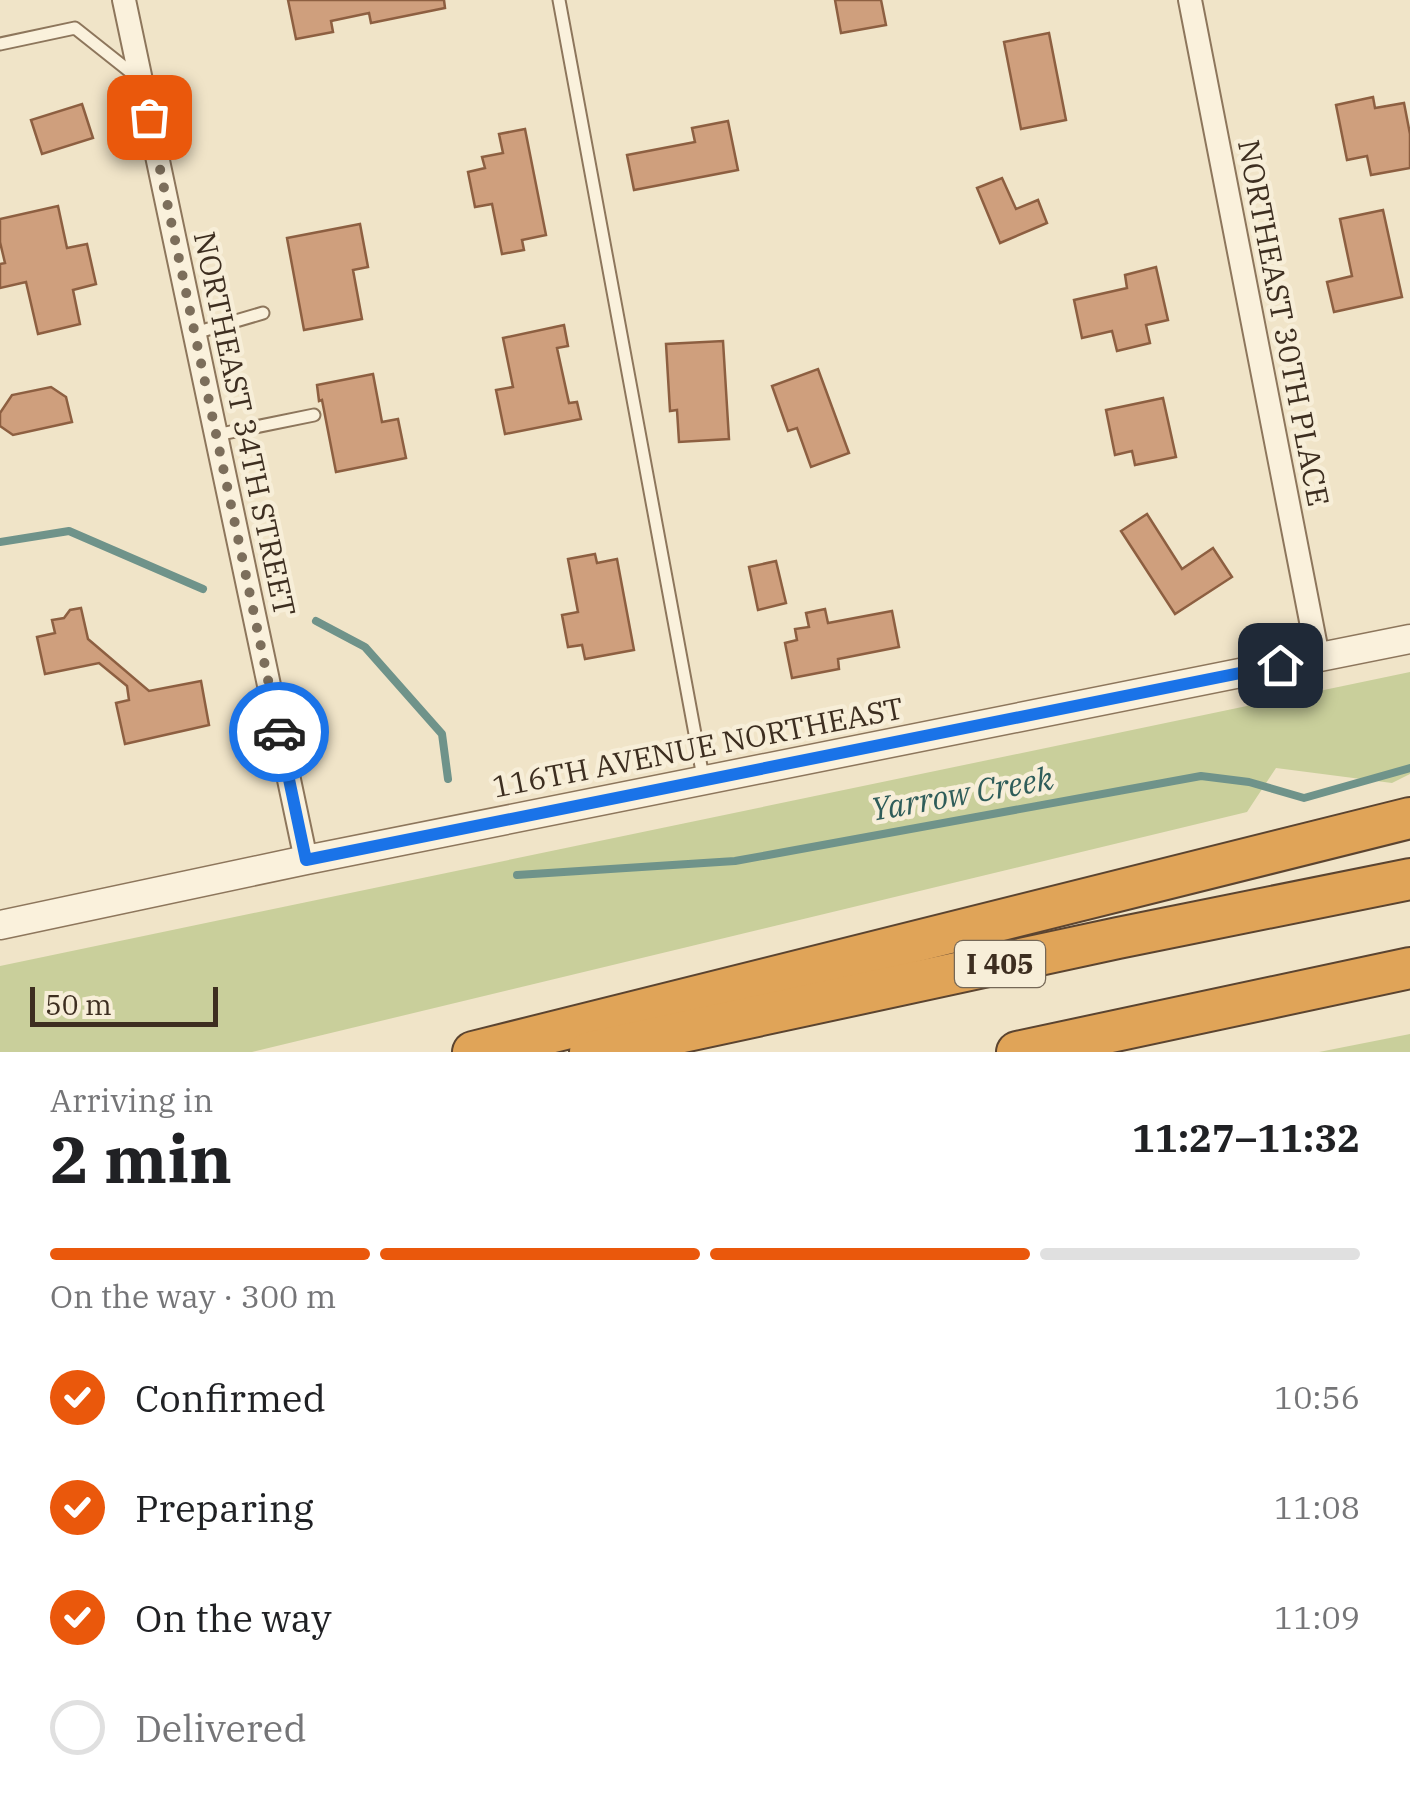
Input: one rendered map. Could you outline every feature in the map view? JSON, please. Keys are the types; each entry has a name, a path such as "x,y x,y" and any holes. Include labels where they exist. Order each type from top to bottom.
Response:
{"highway":[{"path":"473,1052 1410,818"},
{"name":"I 405","path":"590,1052 1410,879"},
{"path":"1017,1052 1410,968"}],"street":[{"name":"NORTHEAST 34TH STREET","path":"124,0 306,860"},
{"name":"NORTHEAST 30TH PLACE","path":"1190,0 1318,657"},
{"name":"116TH AVENUE NORTHEAST","path":"0,925 1410,639"}],"lane":[{"path":"559,0 704,780"},
{"path":"0,44 75,28 141,80"},
{"path":"194,334 263,313"},
{"path":"216,435 314,415"}],"green space":[{"path":"1410,672 1410,774 1392,783 1276,768 1247,812 252,1052 0,1052 0,966"},
{"path":"1410,1034 1410,1052 1319,1052"}],"building":[{"path":"288,0 444,0 445,8 371,23 369,13 331,21 333,32 296,39"},
{"path":"835,0 881,0 886,25 841,33"},
{"path":"1049,33 1066,120 1021,129 1004,42"},
{"path":"1373,97 1375,108 1404,103 1410,134 1410,168 1371,175 1367,156 1347,160 1336,105"},
{"path":"82,104 93,138 42,154 31,120"},
{"path":"728,121 738,170 634,190 627,155 695,142 692,128"},
{"path":"525,129 546,235 522,240 524,250 502,254 492,204 475,207 468,172 485,168 482,157 503,153 499,134"},
{"path":"1002,178 1016,209 1038,200 1047,223 1000,243 977,188"},
{"path":"58,206 67,248 87,244 96,284 73,290 80,324 38,334 26,282 0,288 0,264 5,263 0,219"},
{"path":"1383,210 1402,297 1334,312 1327,282 1352,276 1340,219"},
{"path":"360,224 368,267 353,270 362,319 304,330 287,238"},
{"path":"1156,267 1168,320 1146,325 1150,343 1117,351 1112,331 1082,338 1074,300 1127,288 1125,275"},
{"path":"564,325 568,346 557,348 569,403 577,402 581,419 505,434 496,390 513,387 503,338"},
{"path":"723,341 729,439 679,442 677,410 670,411 666,344"},
{"path":"818,369 849,453 811,467 797,428 788,431 772,386"},
{"path":"373,374 382,422 398,419 406,458 336,472 317,385"},
{"path":"51,387 66,397 72,422 13,435 0,426 0,413 12,395"},
{"path":"1163,398 1176,457 1135,465 1132,451 1115,455 1106,410"},
{"path":"1147,514 1182,569 1213,548 1232,577 1175,614 1121,531"},
{"path":"595,554 597,563 617,559 634,650 585,659 582,645 568,647 562,615 578,612 568,559"},
{"path":"776,561 786,603 758,610 749,567"},
{"path":"81,608 88,639 149,691 201,681 209,725 125,744 116,703 129,700 127,686 99,663 45,674 37,637 55,633 52,620"},
{"path":"825,609 828,623 892,611 899,647 838,659 839,669 792,678 785,643 797,640 795,629 809,627 806,613"}],"waterway":[{"name":"Yarrow Creek","path":"0,542 69,531 203,589"},
{"name":"Yarrow Creek","path":"316,621 365,647 442,734 448,779"},
{"name":"Yarrow Creek","path":"517,875 735,861 1201,776 1249,782 1304,798 1410,768"}],"way so far":[{"path":"149,117 279,732"}],"route":[{"path":"279,732 306,860 1280,665"}]}
